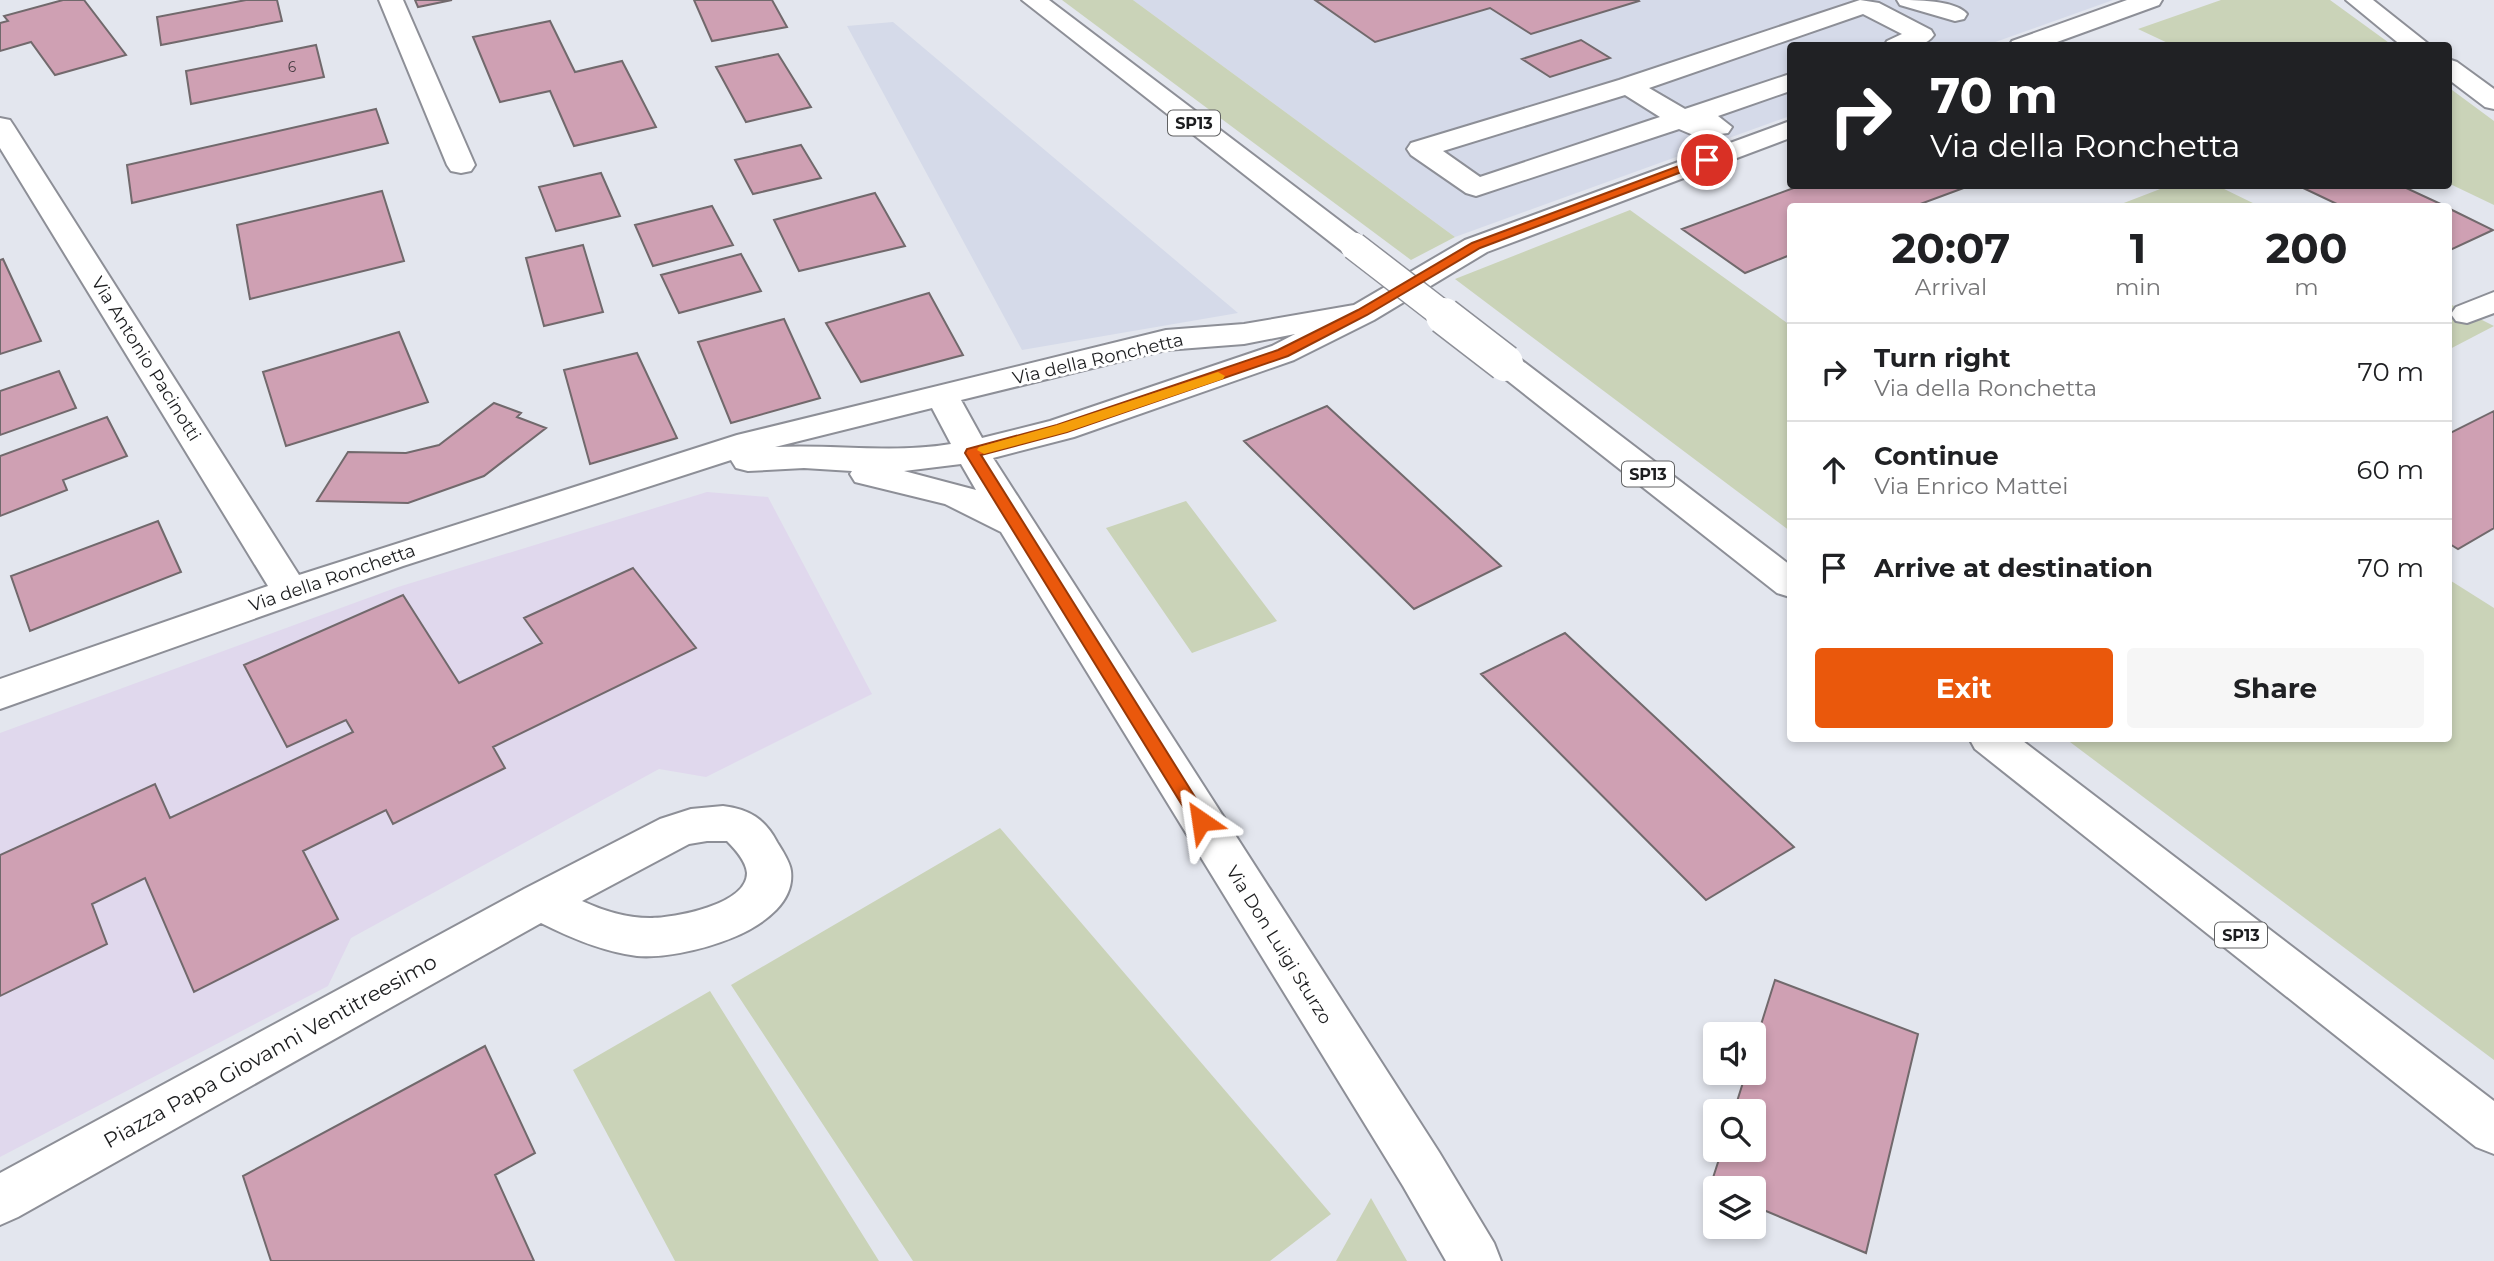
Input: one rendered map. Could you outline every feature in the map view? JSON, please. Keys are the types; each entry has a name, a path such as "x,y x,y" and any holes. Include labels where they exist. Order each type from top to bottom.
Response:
{"street":[{"path":"391,0 461,165"},
{"name":"SP13","path":"1034,0 1787,582"},
{"path":"1909,0 1955,14"},
{"path":"2032,42 2150,0"},
{"path":"2358,0 2414,42"},
{"path":"1787,83 1476,187 1421,149 1628,86 1861,7 1870,8 1922,35 1905,42"},
{"path":"2452,70 2494,101"},
{"path":"1628,86 1689,117 1739,148"},
{"name":"Via Antonio Pacinotti","path":"0,126 291,592"},
{"path":"1363,313 1476,246 1787,130"},
{"name":"Via della Ronchetta","path":"667,471 725,462 804,457 897,461 972,453 1062,429 1247,367 1283,353 1363,313"},
{"name":"Via della Ronchetta","path":"0,694 390,557 667,471 737,446 1166,340 1244,334 1363,313"},
{"name":"Via Don Luigi Sturzo","path":"942,394 972,453 1014,523 1421,1169 1475,1261"},
{"path":"804,457 956,495 1014,523"},
{"name":"SP13","path":"1994,742 2494,1131"},
{"name":"Piazza Papa Giovanni Ventitreesimo","path":"0,1200 540,902"}],"shaded area":[{"path":"1133,0 2113,0 1995,42 1787,42 1787,117 1455,237"},
{"path":"893,22 1238,313 1022,350 847,26"},
{"path":"707,492 768,497 872,694 706,777 659,769 351,938 328,986 0,1157 0,733 398,587"}],"green space":[{"path":"1062,0 1133,0 1455,237 1411,260"},
{"path":"2221,0 2330,0 2388,42 2166,42 2138,29"},
{"path":"2452,90 2494,121 2494,205 2452,185"},
{"path":"2160,189 2224,189 2253,203 2124,203"},
{"path":"1630,210 1787,323 1787,529 1455,279"},
{"path":"2452,305 2494,326 2452,348"},
{"path":"1186,501 1277,621 1192,653 1106,528"},
{"path":"2452,582 2494,608 2494,1060 2070,742 2452,742"},
{"path":"1000,828 1331,1214 1270,1261 913,1261 731,985"},
{"path":"710,991 879,1261 675,1261 573,1070"},
{"path":"1371,1198 1407,1261 1336,1261"}],"building":[{"path":"63,0 84,0 126,55 55,75 31,42 0,51 0,23 8,21 4,16"},
{"path":"246,0 277,0 282,21 161,45 157,17"},
{"path":"415,0 452,0 418,7"},
{"path":"694,0 772,0 787,27 712,41"},
{"path":"1315,0 1639,1 1531,34 1490,8 1375,42"},
{"path":"550,21 575,72 622,61 656,127 574,146 550,91 500,102 473,37"},
{"path":"1581,40 1610,58 1550,77 1522,59"},
{"path":"316,45 324,77 191,104 186,71"},
{"path":"778,54 811,107 746,122 716,67"},
{"path":"376,109 388,143 132,203 127,165"},
{"path":"801,145 821,178 753,194 735,160"},
{"path":"601,173 620,216 556,231 539,187"},
{"path":"1791,189 1961,189 1923,203 1787,203 1787,256 1745,273 1682,229"},
{"path":"2305,189 2408,189 2439,203 2335,203"},
{"path":"382,191 404,261 250,299 237,225"},
{"path":"875,193 905,246 799,271 774,220"},
{"path":"712,206 733,245 653,266 635,225"},
{"path":"2452,210 2493,230 2452,249"},
{"path":"583,245 603,312 544,326 526,258"},
{"path":"741,254 761,291 679,313 661,275"},
{"path":"3,259 41,341 0,354 0,260"},
{"path":"929,293 963,355 861,382 826,323"},
{"path":"784,319 820,398 731,423 698,342"},
{"path":"399,332 428,402 286,446 263,372"},
{"path":"637,353 677,438 590,464 564,370"},
{"path":"59,371 76,408 0,435 0,391"},
{"path":"494,403 521,413 517,417 546,428 484,476 408,503 317,501 348,452 406,453 439,445"},
{"path":"1327,406 1501,566 1414,609 1244,441"},
{"path":"2494,411 2494,528 2458,549 2452,545 2452,432"},
{"path":"107,417 127,456 63,480 67,490 0,516 0,456"},
{"path":"158,521 181,572 30,631 11,576"},
{"path":"633,568 696,648 493,747 505,768 393,824 386,810 303,851 338,919 194,992 145,878 92,904 107,944 0,996 0,855 155,784 170,818 353,732 346,720 287,747 244,665 403,595 459,683 542,643 524,618"},
{"path":"1565,633 1794,847 1706,900 1481,674"},
{"path":"1775,980 1918,1034 1866,1253 1766,1211 1766,1176 1714,1176 1718,1162 1766,1162 1766,1099 1738,1099 1742,1085 1766,1085 1766,1022 1762,1022"},
{"path":"485,1046 535,1153 495,1175 534,1261 271,1261 243,1176"}],"slow traffic":[{"path":"984,450 1062,429 1218,376"}],"route":[{"path":"1201,821 972,453 1062,429 1283,353 1363,313 1476,246 1707,160"}]}
